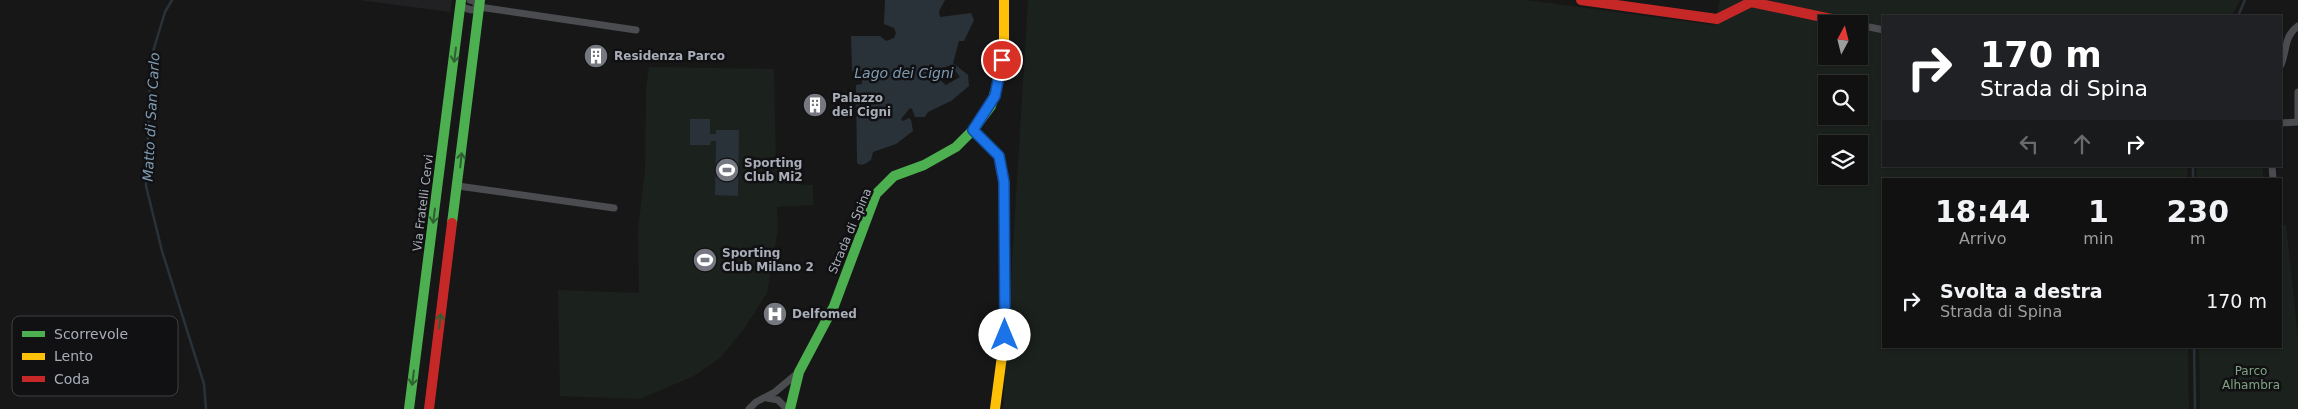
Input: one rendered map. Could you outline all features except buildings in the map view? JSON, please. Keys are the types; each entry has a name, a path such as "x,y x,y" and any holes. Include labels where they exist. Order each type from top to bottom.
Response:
{"street":[{"name":"Strada di Spina","path":"788,409 799,372 834,306 876,194 894,176 946,153 961,143 991,106 1000,79 1004,42 1004,0"},
{"path":"1581,0 1717,19 1750,2 1818,16"},
{"path":"463,2 474,1 479,4 636,30"},
{"path":"463,2 472,10 479,4"},
{"name":"Via Fratelli Cervi","path":"409,409 463,2"},
{"path":"429,409 479,4"},
{"path":"1868,26 1882,30"},
{"path":"2282,60 2286,41 2291,31 2298,26"},
{"path":"2282,124 2298,122 2298,92"},
{"path":"973,130 999,156 1004,182 1005,335 994,409"},
{"path":"458,186 614,208"},
{"path":"749,409 799,372"},
{"path":"766,398 778,400 788,409"}],"shaded area":[{"path":"359,0 452,0 450,12"}],"green space":[{"path":"1028,0 1526,0 1714,25 1720,0 2240,0 2232,15 1882,15 1882,167 2187,167 2187,178 1882,178 1882,348 2188,348 2189,409 1003,409"},
{"name":"Sporting Club Milano 2","path":"649,67 774,69 776,165 794,165 795,184 813,185 813,205 777,207 778,229 767,293 744,329 721,357 694,376 640,399 560,396 558,290 639,293 638,230 645,170 646,89"},
{"path":"2196,167 2263,167 2263,178 2197,178"},
{"name":"Parco Alhambra","path":"2282,225 2286,225 2298,337 2298,409 2200,409 2199,348 2282,348"}],"water":[{"name":"Lago dei Cigni","path":"885,0 945,0 939,11 940,17 971,13 974,20 964,41 959,41 953,63 968,75 969,86 951,101 928,112 925,117 915,117 910,108 901,119 903,121 909,118 911,120 913,131 896,144 873,152 871,160 861,165 857,163 856,85 862,84 862,71 852,71 851,36 880,36 886,41 894,38 896,33 894,28 884,24","holes":["951,65 960,77 946,85 942,82 940,75 942,68"]},
{"name":"Sporting Club Mi2","path":"690,119 710,119 710,134 716,134 716,130 739,130 738,196 715,195 716,141 711,141 710,145 690,145"}],"waterway":[{"name":"Matto di San Carlo","path":"172,0 165,12 151,58 146,186 162,251 204,384 206,409"},
{"path":"2238,15 2245,0"},
{"path":"2193,167 2193,178"},
{"path":"2194,348 2195,409"}],"traffic: fast":[{"path":"409,409 461,0"},
{"path":"452,223 480,0"},
{"path":"790,409 799,372 834,306 876,194 894,176 924,165 956,147 973,130 991,106 1001,70"}],"traffic: slow":[{"path":"1001,70 1004,41 1004,0"},
{"path":"995,409 1005,333"}],"traffic: jam":[{"path":"1581,0 1717,19 1751,2 1818,16"},
{"path":"973,130 999,156 1004,182 1005,333"},
{"path":"429,409 452,223"}],"place":[{"name":"Residenza Parco","path":"596,56"},
{"name":"Palazzo dei Cigni","path":"815,105"},
{"name":"Sporting Club Mi2","path":"727,170"},
{"name":"Sporting Club Milano 2","path":"705,260"},
{"name":"Delfomed","path":"775,314"}],"route":[{"path":"1002,60 1000,79 991,106 973,130 999,156 1004,182 1005,335"}]}
